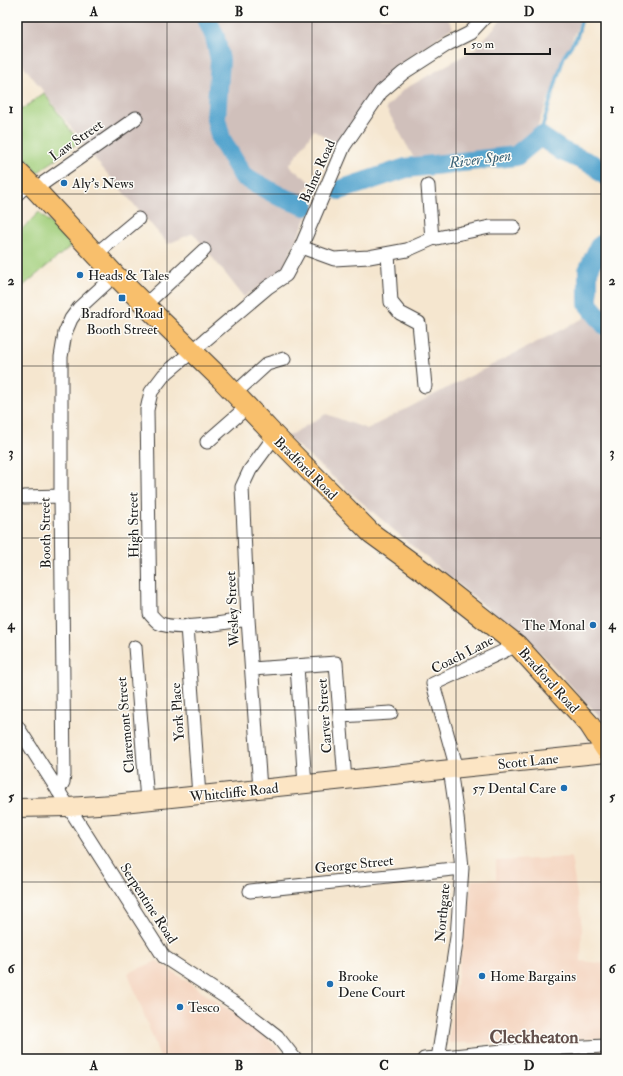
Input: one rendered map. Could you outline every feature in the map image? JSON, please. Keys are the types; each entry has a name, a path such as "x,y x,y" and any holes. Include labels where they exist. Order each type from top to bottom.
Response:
{"main road":[{"name":"Bradford Road","path":"25,184 221,379 371,533 423,571 518,645 589,724 606,751"},
{"name":"Scott Lane","path":"454,769 606,751"},
{"name":"Whitcliffe Road","path":"17,808 68,807 147,801 454,769"}],"street":[{"name":"Balme Road","path":"192,350 268,287 286,275 301,247 344,146 381,92 403,73 448,44 470,33 484,17"},
{"name":"Law Street","path":"25,184 136,118"},
{"path":"428,186 432,239"},
{"path":"96,254 138,219"},
{"path":"301,247 334,259 369,257 407,250 432,239 490,228 514,228"},
{"path":"145,305 204,250"},
{"path":"388,254 391,302 400,313 419,323 425,386"},
{"name":"Booth Street","path":"58,791 63,782 64,776 61,357 65,333 71,319 79,308 115,275"},
{"name":"High Street","path":"192,350 164,375 151,392 147,410 150,614 159,623 173,627 205,625 248,619"},
{"path":"207,442 267,364 284,359"},
{"name":"Wesley Street","path":"260,789 248,619 242,487 250,470 275,436"},
{"path":"24,497 61,496"},
{"name":"York Place","path":"187,626 199,796"},
{"name":"Coach Lane","path":"454,769 433,684 518,645"},
{"name":"Claremont Street","path":"135,647 147,801"},
{"name":"Carver Street","path":"252,669 336,663 344,781"},
{"path":"297,666 305,785"},
{"path":"340,716 391,712"},
{"path":"17,726 68,807"},
{"name":"Northgate","path":"438,1058 457,937 462,868 454,769"},
{"name":"Serpentine Road","path":"68,807 164,957 242,1009 277,1036 295,1059"},
{"name":"George Street","path":"250,891 462,868"},
{"path":"424,1059 502,1051 606,1046"}],"shaded area":[{"path":"17,17 446,17 453,27 393,69 337,144 314,130 289,166 312,183 304,191 308,215 282,270 244,297 193,233 168,244 99,164 17,57"},
{"path":"504,17 577,17 580,20 535,132 510,149 414,158 386,108 403,90 475,49"},
{"path":"586,317 606,341 606,724 543,655 404,539 287,437 326,414 367,429"},
{"path":"571,857 582,926 581,961 606,964 606,1038 503,1043 449,1043 448,1041 472,880 496,879 496,861"},
{"path":"157,961 224,1007 239,1014 251,1023 289,1059 161,1059 128,973"}],"green space":[{"path":"44,93 79,142 37,173 17,145 17,113"},
{"path":"39,212 72,245 17,291 17,234"}],"waterway":[{"name":"River Spen","path":"206,17 215,37 220,60 216,119 221,139 243,176 279,196 305,206"},
{"path":"540,136 564,56 577,37 582,18"},
{"name":"River Spen","path":"340,190 406,168 516,156 540,136 562,151 594,165 606,176"},
{"name":"River Spen","path":"606,242 599,247 588,271 588,304 606,326"}],"place":[{"name":"Aly's News","path":"64,183"},
{"name":"Heads & Tales","path":"80,275"},
{"name":"Bradford Road Booth Street","path":"122,298"},
{"name":"The Monal","path":"593,625"},
{"name":"57 Dental Care","path":"564,788"},
{"name":"Home Bargains","path":"482,976"},
{"name":"Brooke Dene Court","path":"330,984"},
{"name":"Tesco","path":"180,1007"}],"district":[{"name":"Cleckheaton","path":"534,1037"}]}
